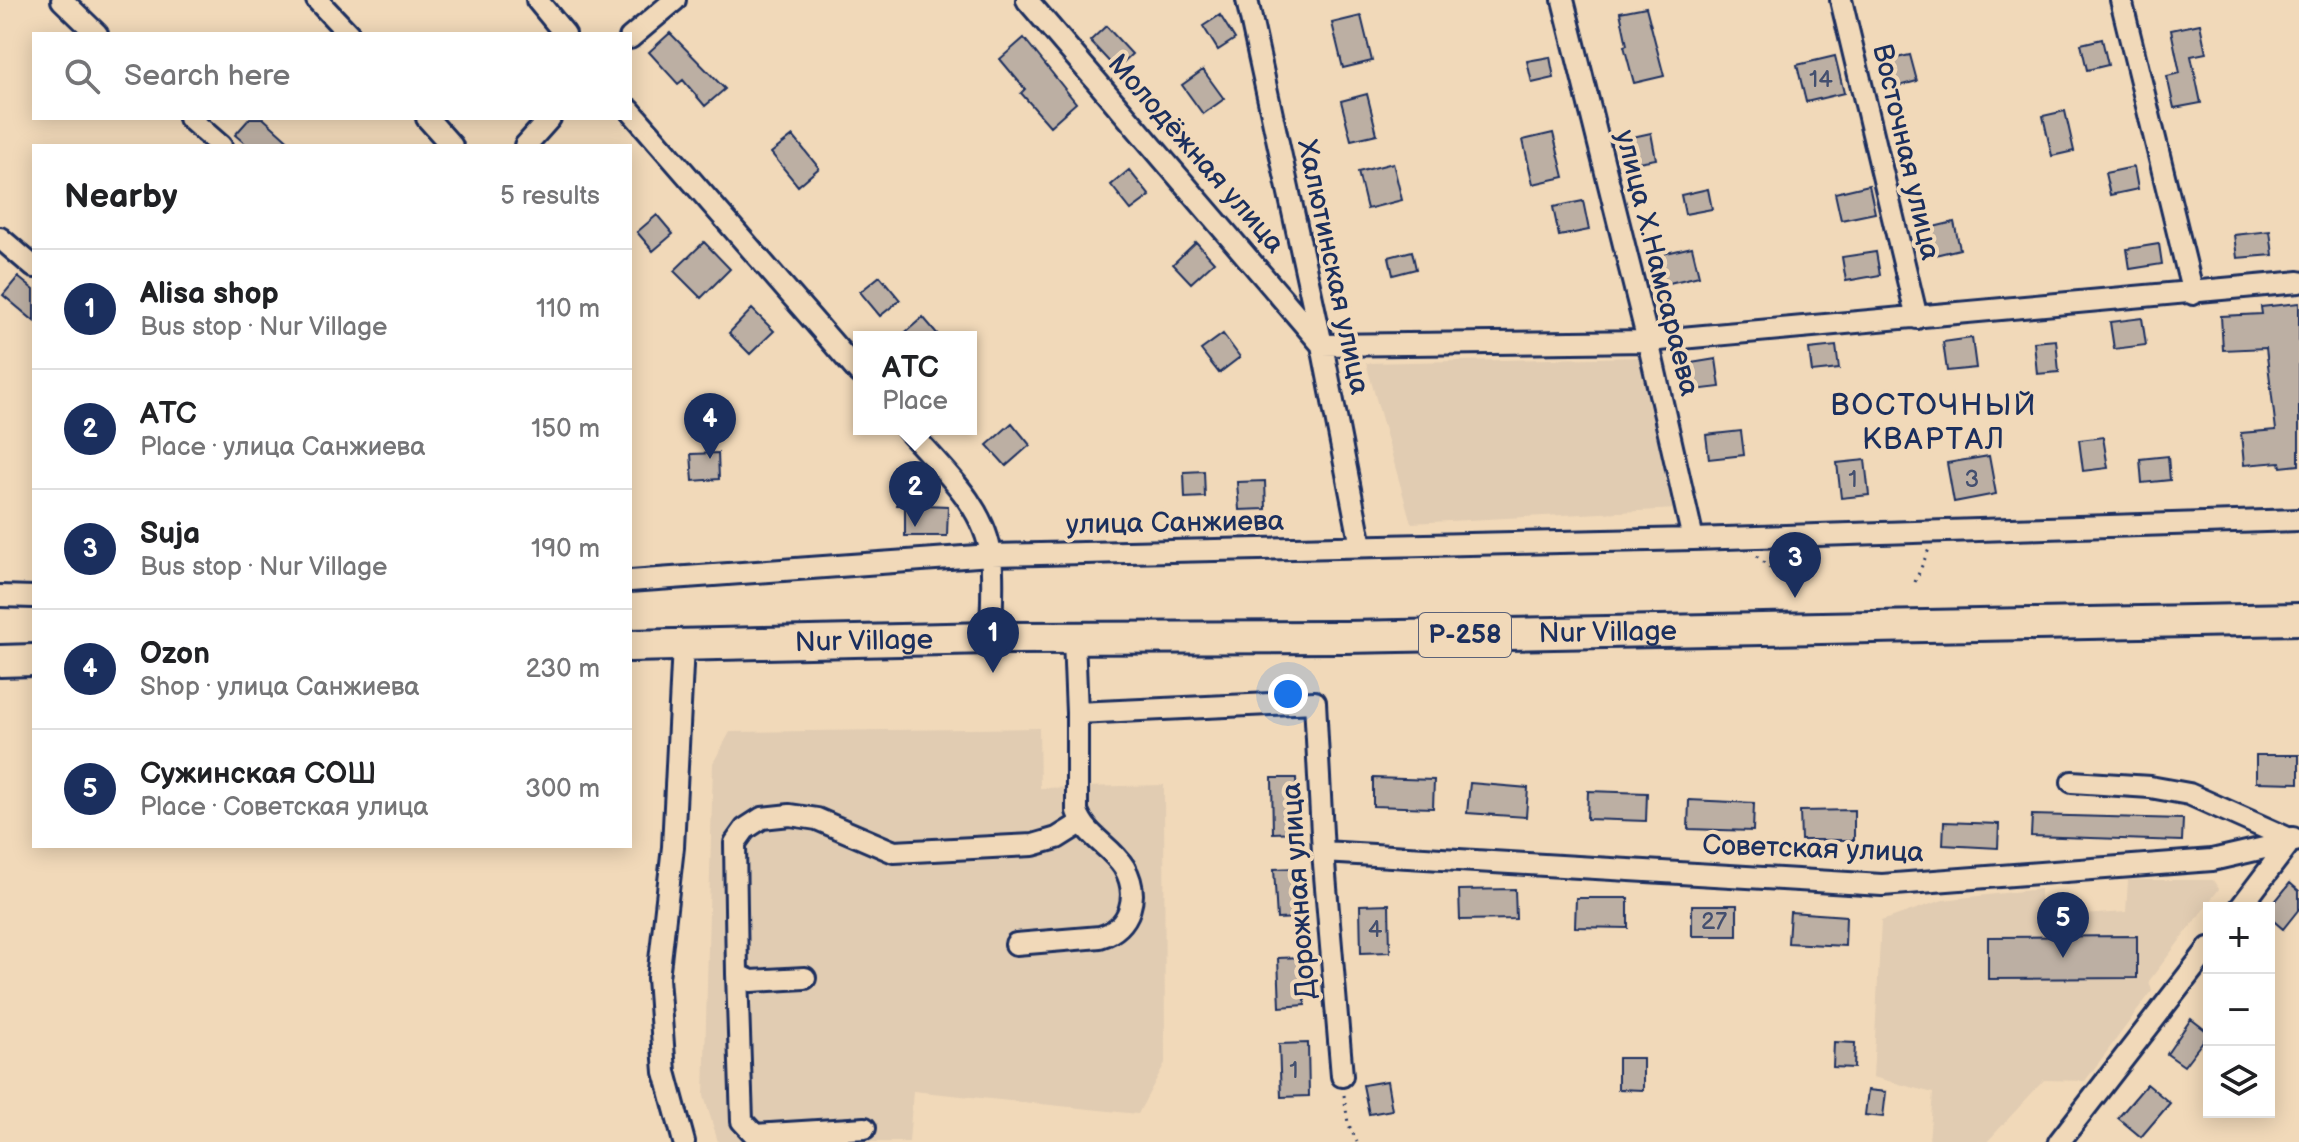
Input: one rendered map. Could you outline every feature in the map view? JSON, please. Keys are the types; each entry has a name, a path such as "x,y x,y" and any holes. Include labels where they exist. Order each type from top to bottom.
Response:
{"highway":[{"name":"Nur Village","path":"632,646 991,638 1361,637 2299,619"},
{"path":"0,661 32,660"}],"street":[{"path":"62,0 95,32"},
{"path":"317,0 347,32"},
{"path":"537,0 563,32"},
{"path":"632,36 675,0"},
{"name":"Молодёжная улица","path":"1027,0 1322,345"},
{"name":"Халютинская улица","path":"1247,0 1322,345 1361,546"},
{"name":"улица Х.Намсараева","path":"1563,0 1648,341 1693,539"},
{"name":"Восточная улица","path":"1841,0 1917,318"},
{"path":"2121,0 2193,294"},
{"path":"632,112 853,366"},
{"path":"191,120 219,144"},
{"path":"429,120 450,144"},
{"path":"527,144 548,120"},
{"path":"0,238 32,265"},
{"path":"1322,345 1648,341 2299,282"},
{"path":"912,435 963,492 981,521 991,555 991,638"},
{"name":"улица Санжиева","path":"632,581 991,555 1739,538 2299,520"},
{"path":"0,596 32,597"},
{"path":"1016,944 1100,937 1112,933 1130,913 1132,897 1123,866 1081,823 1077,811 1074,639"},
{"path":"683,645 673,847 658,978 665,1072 684,1142"},
{"name":"Дорожная улица","path":"1077,713 1315,702 1323,852 1342,1076"},
{"path":"2072,782 2150,787 2189,794 2297,837 2245,902"},
{"path":"865,1128 755,1135 742,1121 735,843 745,829 762,818 790,815 817,819 894,852 1033,845 1057,838 1081,823"},
{"name":"Советская улица","path":"1323,852 1882,885 2212,860 2297,837"},
{"path":"2059,1142 2203,956"},
{"path":"737,974 751,981 805,978"}],"path":[{"path":"1915,582 1937,531"},
{"path":"1739,538 1792,589"},
{"path":"1342,1076 1348,1123 1357,1142"}],"shaded area":[{"path":"1641,357 1677,509 1411,523 1366,363"},
{"path":"1039,728 1040,788 1164,785 1165,1063 1138,1114 913,1091 909,1142 718,1142 704,1096 713,763 730,732"},
{"path":"2128,880 2213,880 2219,889 2209,902 2203,902 2203,910 2149,981 2152,991 2085,1081 2044,1080 1987,1142 1929,1141 1933,1093 1873,1077 1881,921 1943,900 2040,889 2040,918 2126,912"}],"building":[{"path":"1646,7 1664,76 1634,83 1624,46 1627,45 1620,12"},
{"path":"1220,15 1235,39 1218,50 1203,26"},
{"path":"1361,16 1372,61 1343,68 1332,23"},
{"path":"2200,24 2206,53 2191,56 2201,103 2174,108 2167,76 2180,73 2171,30"},
{"path":"1106,26 1132,54 1116,69 1090,41"},
{"path":"670,33 725,89 705,106 683,80 678,84 649,52"},
{"path":"1024,38 1076,103 1050,126 1021,93 1025,89 1000,59"},
{"path":"2102,39 2108,65 2087,70 2081,44"},
{"path":"1910,55 1917,81 1891,88 1884,61"},
{"path":"1835,56 1844,93 1806,102 1797,65"},
{"path":"1550,57 1554,78 1532,83 1527,61"},
{"path":"1203,70 1224,99 1203,114 1182,85"},
{"path":"1367,94 1377,134 1351,140 1341,101"},
{"path":"2065,111 2074,151 2052,156 2043,116"},
{"path":"248,120 265,120 292,144 246,144 235,135"},
{"path":"1553,133 1564,177 1533,184 1523,140"},
{"path":"1651,133 1656,159 1632,163 1628,138"},
{"path":"793,136 819,168 798,186 771,153"},
{"path":"1393,163 1402,200 1367,209 1358,172"},
{"path":"2134,167 2138,189 2110,195 2105,173"},
{"path":"1129,170 1150,196 1131,210 1111,185"},
{"path":"1869,185 1875,213 1841,220 1835,193"},
{"path":"1708,189 1712,209 1685,214 1681,195"},
{"path":"1583,201 1589,230 1559,236 1553,207"},
{"path":"657,215 673,234 653,251 637,232"},
{"path":"1954,222 1960,249 1931,256 1925,229"},
{"path":"2270,231 2273,255 2237,258 2234,235"},
{"path":"704,242 730,269 701,298 674,271"},
{"path":"1196,242 1214,262 1191,283 1173,264"},
{"path":"2159,244 2162,264 2130,269 2127,249"},
{"path":"1692,247 1699,276 1665,284 1658,255"},
{"path":"1412,251 1416,269 1393,275 1389,257"},
{"path":"1876,252 1880,275 1846,281 1842,257"},
{"path":"880,276 900,300 880,316 860,292"},
{"path":"18,277 32,288 32,319 3,295"},
{"path":"2299,303 2299,465 2281,467 2280,462 2244,465 2241,433 2276,430 2266,348 2223,350 2221,316 2262,314 2261,307"},
{"path":"752,309 774,331 750,354 729,333"},
{"path":"923,317 935,331 907,331"},
{"path":"2142,318 2146,345 2114,349 2110,322"},
{"path":"1223,334 1240,357 1219,373 1201,350"},
{"path":"1972,338 1976,368 1947,371 1943,342"},
{"path":"2056,340 2059,372 2037,374 2034,342"},
{"path":"1836,346 1839,369 1812,372 1809,349"},
{"path":"1716,359 1720,387 1695,390 1691,363"},
{"path":"1012,423 1030,445 1006,466 987,445"},
{"path":"1741,431 1744,455 1709,459 1706,435"},
{"path":"2103,437 2108,468 2083,471 2079,440"},
{"path":"718,453 719,479 693,481 691,454"},
{"path":"1989,456 1996,494 1954,502 1947,463"},
{"path":"2168,456 2170,480 2142,483 2140,459"},
{"path":"1865,460 1869,495 1841,498 1837,463"},
{"path":"1204,471 1205,497 1185,498 1184,472"},
{"path":"898,477 927,478 925,505 948,506 947,536 905,536 905,505 897,505"},
{"path":"1265,481 1266,509 1239,510 1237,482"},
{"path":"2256,755 2299,755 2299,783 2256,782"},
{"path":"1272,778 1296,778 1298,832 1273,833"},
{"path":"1373,778 1434,780 1433,808 1373,806"},
{"path":"1470,783 1528,788 1526,817 1467,813"},
{"path":"1588,791 1647,793 1646,821 1587,819"},
{"path":"1689,800 1754,803 1753,831 1688,829"},
{"path":"1854,810 1854,840 1801,840 1800,811"},
{"path":"2032,815 2183,819 2182,841 2031,836"},
{"path":"1944,822 1999,824 1998,848 1943,845"},
{"path":"1296,868 1299,918 1277,919 1274,869"},
{"path":"2290,883 2299,891 2299,909 2283,929 2275,922 2275,902"},
{"path":"1515,889 1516,919 1460,920 1459,890"},
{"path":"1576,898 1628,898 1628,928 1575,927"},
{"path":"1389,904 1390,952 1361,953 1360,905"},
{"path":"1692,905 1737,905 1737,936 1692,936"},
{"path":"1790,912 1846,916 1845,946 1788,943"},
{"path":"2137,936 2137,978 1988,979 1988,937"},
{"path":"1303,957 1305,1005 1280,1007 1278,958"},
{"path":"2191,1019 2203,1028 2203,1041 2184,1066 2167,1054"},
{"path":"1834,1042 1855,1043 1854,1068 1833,1067"},
{"path":"1308,1043 1309,1096 1281,1097 1279,1044"},
{"path":"1618,1058 1643,1058 1643,1090 1618,1089"},
{"path":"1387,1081 1392,1110 1369,1114 1363,1085"},
{"path":"2147,1084 2170,1103 2141,1137 2118,1118"},
{"path":"1868,1090 1886,1092 1883,1117 1865,1115"}],"place":[{"name":"Ozon","path":"710,459"},
{"name":"АТС","path":"915,527"},
{"name":"Suja","path":"1795,598"},
{"name":"Alisa shop","path":"993,673"},
{"name":"Сужинская СОШ","path":"2063,958"}],"district":[{"name":"ВОСТОЧНЫЙ КВАРТАЛ","path":"1934,423"}]}
